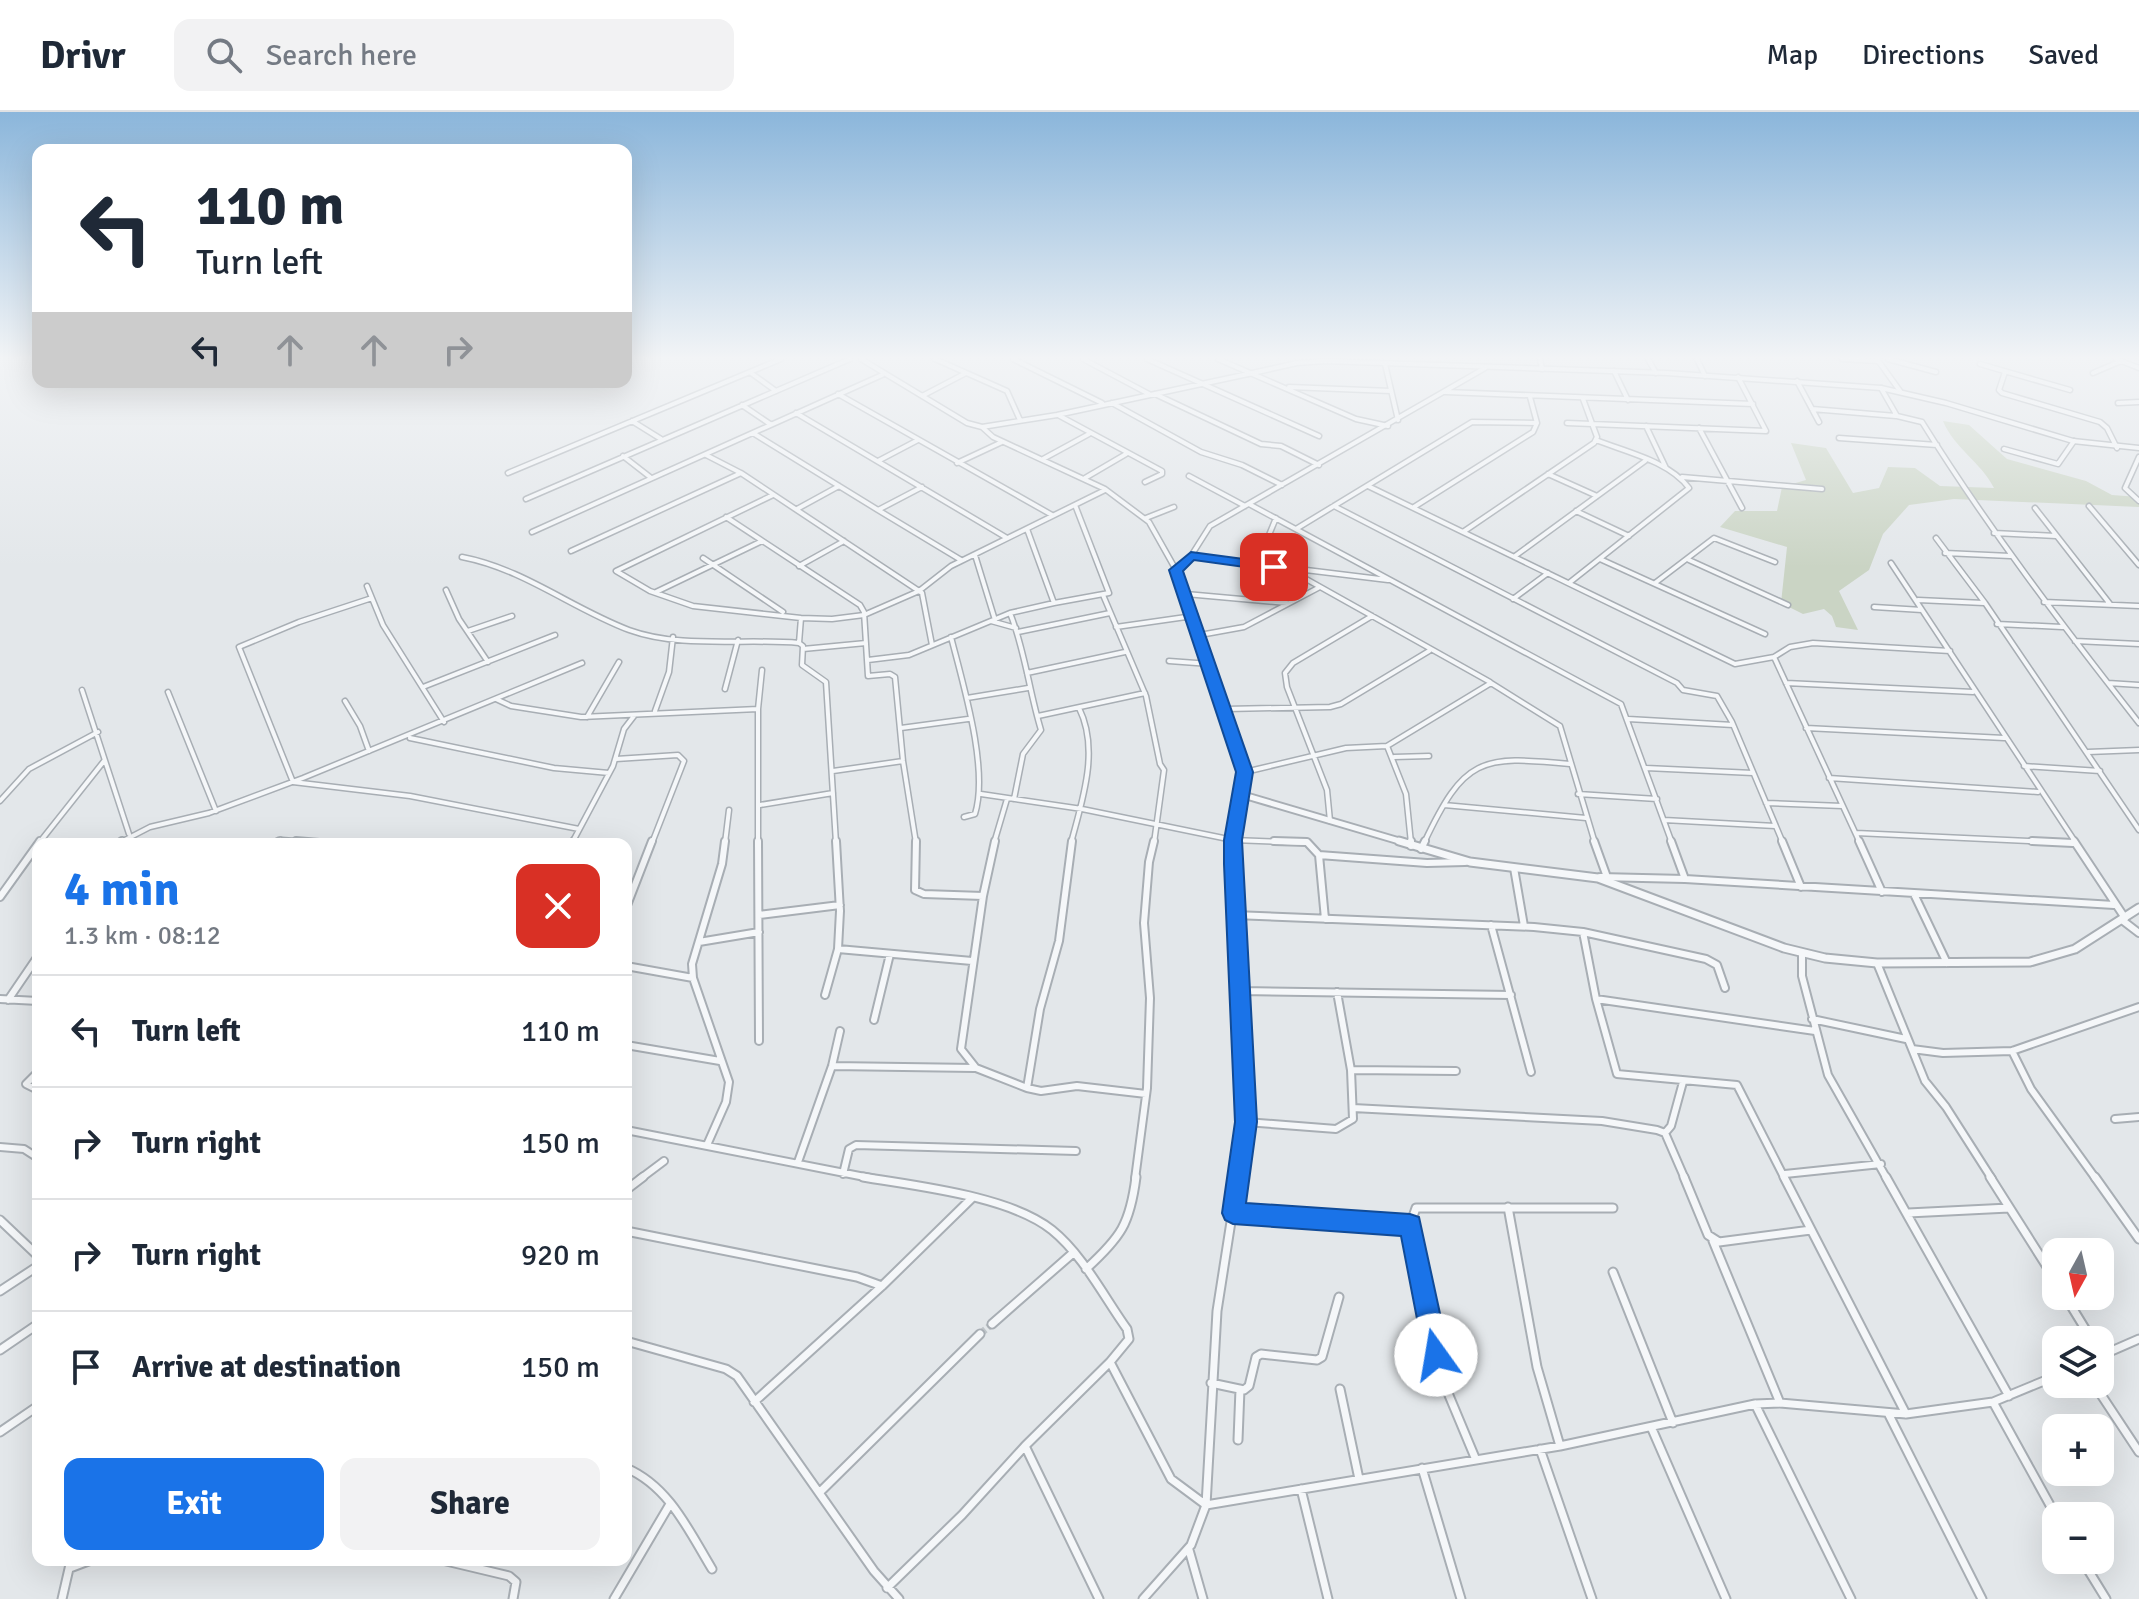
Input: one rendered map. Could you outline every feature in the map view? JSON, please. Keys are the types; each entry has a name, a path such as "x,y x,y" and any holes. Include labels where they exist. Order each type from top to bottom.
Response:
{"street":[{"path":"508,473 614,428"},
{"path":"643,428 661,440"},
{"path":"526,499 688,428"},
{"path":"532,532 762,428"},
{"path":"822,428 1007,538"},
{"path":"898,428 1053,516"},
{"path":"983,428 988,435 1105,489 1146,518 1176,570 1245,772 1233,840 1234,915 1242,991 1246,1122 1217,1311 1206,1505 1203,1525 1189,1550 1143,1599"},
{"path":"1080,428 1162,471 1162,474 1145,482"},
{"path":"1158,428 1201,452 1242,465 1283,486"},
{"path":"1227,428 1261,444 1281,446 1319,465"},
{"path":"1302,428 1319,436"},
{"path":"1176,570 1191,556 1210,526 1384,428"},
{"path":"1296,529 1462,428"},
{"path":"1414,508 1535,428"},
{"path":"1594,428 1596,440"},
{"path":"1647,428 1667,469"},
{"path":"1699,428 1742,508"},
{"path":"1708,428 1766,431 1765,428"},
{"path":"1926,428 1966,494 2043,602 2139,723"},
{"path":"2030,428 2074,441 2139,448"},
{"path":"2107,428 2117,448"},
{"path":"752,433 962,560"},
{"path":"1042,460 1089,434"},
{"path":"1839,438 1938,445"},
{"path":"878,461 918,440"},
{"path":"1569,583 1689,488 1681,477 1667,469 1596,440"},
{"path":"1463,532 1596,440"},
{"path":"2004,449 2058,464 2074,441"},
{"path":"957,463 1003,442"},
{"path":"705,454 741,473 919,591 923,596 932,645"},
{"path":"1084,478 1126,454"},
{"path":"623,456 650,477"},
{"path":"2138,501 2125,488 2139,457"},
{"path":"1515,556 1645,461"},
{"path":"571,551 741,473"},
{"path":"1548,474 1598,496"},
{"path":"1189,476 1276,518 1575,676 1621,704 1685,879"},
{"path":"1681,477 1822,489"},
{"path":"797,509 840,486"},
{"path":"1368,486 1735,664 1774,657 1790,647 1813,643 1950,651"},
{"path":"878,510 922,487"},
{"path":"703,558 758,598 788,614 801,618 832,619 864,615 919,591 962,560 1105,489"},
{"path":"773,495 616,570 655,592 693,606 788,614"},
{"path":"868,660 909,655 1010,613 1103,595 1110,591 1075,505"},
{"path":"1334,506 1677,683 1683,690 1715,695 1724,705 1733,725 1801,887"},
{"path":"2089,506 2139,565"},
{"path":"1146,518 1174,507"},
{"path":"2035,508 2110,604"},
{"path":"1576,511 1629,536"},
{"path":"725,517 860,605 864,615 868,676 894,676 903,761 916,829 915,890 924,894 983,896"},
{"path":"1257,564 1276,518"},
{"path":"1027,529 1054,603"},
{"path":"1994,533 2057,536"},
{"path":"1654,583 1717,537 1775,562"},
{"path":"1936,538 1985,603 2139,830"},
{"path":"655,592 763,540"},
{"path":"799,566 844,541"},
{"path":"1945,553 2011,556"},
{"path":"975,555 993,620"},
{"path":"1191,556 1392,580"},
{"path":"462,557 497,563 631,631 673,637 799,643"},
{"path":"1600,559 1765,634"},
{"path":"1689,560 1788,605"},
{"path":"1891,563 1918,600 1974,692 2123,919 2139,933"},
{"path":"1290,570 1558,722 1568,746 1578,794 1607,877"},
{"path":"1513,599 1548,573"},
{"path":"367,586 383,625 444,722"},
{"path":"1200,635 1244,627 1319,587"},
{"path":"446,590 488,662"},
{"path":"1185,594 1288,603"},
{"path":"1086,1269 1108,1249 1131,1214 1146,1094 1150,998 1144,923 1149,862 1158,826 1164,770 1145,693 1103,595"},
{"path":"293,782 239,647 299,622 372,598"},
{"path":"1918,600 1985,603"},
{"path":"2043,602 2139,606"},
{"path":"1874,607 1923,610"},
{"path":"976,1068 961,1049 983,896 1001,813 1011,799 1023,754 1040,734 1017,630 1010,613"},
{"path":"993,620 1017,630 1110,613"},
{"path":"468,631 512,616"},
{"path":"1116,627 1193,616"},
{"path":"1330,821 1327,790 1287,687 1286,668 1372,616"},
{"path":"801,618 799,643 803,649 802,665 826,682 833,771 840,905 838,949 825,995"},
{"path":"1997,624 2063,627"},
{"path":"423,687 555,635"},
{"path":"655,711 669,672 673,637"},
{"path":"951,637 967,698 981,794 975,814 964,817"},
{"path":"725,689 738,640"},
{"path":"2074,641 2139,644"},
{"path":"803,649 866,643"},
{"path":"1226,709 1330,707 1341,704 1430,650"},
{"path":"1027,673 1125,652"},
{"path":"1774,657 1882,892"},
{"path":"1169,661 1210,664"},
{"path":"587,717 619,662"},
{"path":"125,838 129,834 216,811 343,764 582,663"},
{"path":"759,1041 758,709 762,670"},
{"path":"1245,772 1346,748 1387,746 1491,683"},
{"path":"1786,683 1974,692"},
{"path":"2108,683 2139,685"},
{"path":"967,698 1028,688"},
{"path":"82,690 129,834"},
{"path":"168,692 216,811"},
{"path":"1038,716 1145,693"},
{"path":"496,699 511,706 587,717 634,716 655,711 758,709"},
{"path":"345,701 360,726 369,751"},
{"path":"1027,1088 1040,1009 1059,941 1070,849 1082,809 1088,766 1086,722 1079,708"},
{"path":"575,838 616,759 624,729 634,716"},
{"path":"901,728 968,719"},
{"path":"1628,719 1733,725"},
{"path":"1806,728 2005,738"},
{"path":"0,801 29,769 98,732"},
{"path":"407,737 554,768 609,773"},
{"path":"1387,746 1394,757 1412,822 1411,847"},
{"path":"2088,752 2139,750"},
{"path":"616,759 678,755 684,761 632,893"},
{"path":"1394,757 1429,756"},
{"path":"43,838 105,761"},
{"path":"833,771 903,761"},
{"path":"1421,850 1457,787 1486,763 1538,761 1570,764"},
{"path":"2024,766 2101,771"},
{"path":"1646,768 1753,773"},
{"path":"1828,778 2039,792"},
{"path":"293,782 410,796 579,829"},
{"path":"2026,789 2035,785"},
{"path":"760,805 833,793"},
{"path":"981,794 1082,809 1233,840 1307,842 1319,855 1325,919"},
{"path":"1240,794 1470,862 1598,878 1802,954 1877,963 2042,960 2075,949 2139,908"},
{"path":"1578,794 1657,799"},
{"path":"1766,803 1842,806"},
{"path":"1444,805 1586,818"},
{"path":"707,1145 730,1091 693,978 692,964 722,864 729,810"},
{"path":"1664,820 1775,826"},
{"path":"1856,833 2074,843"},
{"path":"0,897 32,852"},
{"path":"1319,855 1427,863 1470,862"},
{"path":"1514,867 1524,926"},
{"path":"1598,878 1685,879 2114,905"},
{"path":"1914,894 1948,964"},
{"path":"759,915 840,905"},
{"path":"1234,915 1524,926 1583,932 1706,959 1717,965 1725,988"},
{"path":"1491,925 1531,1072"},
{"path":"699,942 759,932"},
{"path":"1583,932 1596,999 1617,1074 1737,1085 1906,1414"},
{"path":"838,949 972,961"},
{"path":"874,1020 890,954"},
{"path":"1802,954 1802,976 1828,1075 1881,1164 2009,1396"},
{"path":"1877,963 1911,1049 1935,1098 1946,1107 2042,1259"},
{"path":"8,1000 32,965"},
{"path":"632,967 693,978"},
{"path":"1242,991 1511,995"},
{"path":"1246,1122 1336,1129 1353,1119 1351,1070 1337,992"},
{"path":"0,999 32,1001"},
{"path":"1596,999 1815,1031"},
{"path":"1911,1049 1943,1053 2012,1051 2139,1007"},
{"path":"1812,1019 1907,1039"},
{"path":"798,1162 832,1066 840,1031"},
{"path":"632,1046 720,1061"},
{"path":"2012,1051 2031,1089 2139,1239"},
{"path":"832,1066 976,1068 1041,1091 1077,1086 1146,1094"},
{"path":"1351,1070 1456,1071"},
{"path":"1665,1133 1671,1126 1683,1082"},
{"path":"1353,1108 1602,1121 1665,1133"},
{"path":"2115,1119 2139,1117"},
{"path":"632,1131 973,1197 1038,1221 1052,1230 1073,1253 1127,1329 1129,1339 1110,1362 887,1588"},
{"path":"1665,1133 1780,1403"},
{"path":"843,1174 849,1149 856,1145 1076,1151"},
{"path":"0,1147 24,1149 32,1154"},
{"path":"632,1185 664,1161"},
{"path":"1785,1174 1881,1164"},
{"path":"754,1402 882,1286 973,1197"},
{"path":"1508,1207 1537,1367 1560,1446"},
{"path":"1476,1460 1443,1381 1410,1225 1416,1208 1613,1208"},
{"path":"1908,1213 2010,1208"},
{"path":"1233,1213 1410,1225"},
{"path":"0,1220 32,1250"},
{"path":"1713,1240 1719,1242 1811,1230"},
{"path":"632,1232 857,1277 882,1286"},
{"path":"992,1324 1073,1253"},
{"path":"0,1291 32,1270"},
{"path":"1613,1272 1673,1423"},
{"path":"1211,1383 1240,1389 1249,1386 1256,1357 1261,1354 1317,1360 1322,1357 1339,1297"},
{"path":"0,1350 32,1328"},
{"path":"820,1492 980,1334"},
{"path":"2114,1350 2139,1339"},
{"path":"632,1343 726,1369 737,1376 887,1588 899,1599"},
{"path":"1110,1362 1171,1479 1206,1505 1560,1446 1652,1429 1755,1404 1780,1403 1906,1414 1993,1402 2042,1382"},
{"path":"1238,1440 1240,1389"},
{"path":"1340,1389 1359,1479"},
{"path":"2103,1398 2139,1452"},
{"path":"1993,1402 2048,1502"},
{"path":"1755,1404 1851,1599"},
{"path":"0,1432 32,1410"},
{"path":"1887,1412 1982,1599"},
{"path":"1652,1429 1726,1599"},
{"path":"1025,1446 1099,1599"},
{"path":"1540,1449 1592,1599"},
{"path":"1422,1468 1461,1599"},
{"path":"632,1471 652,1481 712,1569"},
{"path":"1301,1489 1328,1599"},
{"path":"614,1599 670,1504"},
{"path":"1189,1550 1203,1599"},
{"path":"62,1599 70,1566"},
{"path":"467,1566 509,1576 516,1582 513,1599"},
{"path":"2091,1574 2106,1599"}],"green space":[{"path":"1947,428 1973,428 2007,459 2086,481 2112,495 2139,497 2139,507 1954,499 1909,505 1883,534 1869,570 1839,591 1858,630 1836,627 1832,616 1824,609 1803,614 1781,603 1787,547 1720,527 1735,511 1777,511 1782,487 1806,480 1791,443 1826,448 1853,493 1879,488 1888,467 1915,468 1940,486 1994,488"}],"tunnel":[{"path":"980,1334 992,1324"}],"route":[{"path":"1274,567 1191,556 1176,570 1245,772 1233,840 1233,864 1234,915 1242,991 1246,1122 1233,1213 1410,1225 1436,1355"}]}
